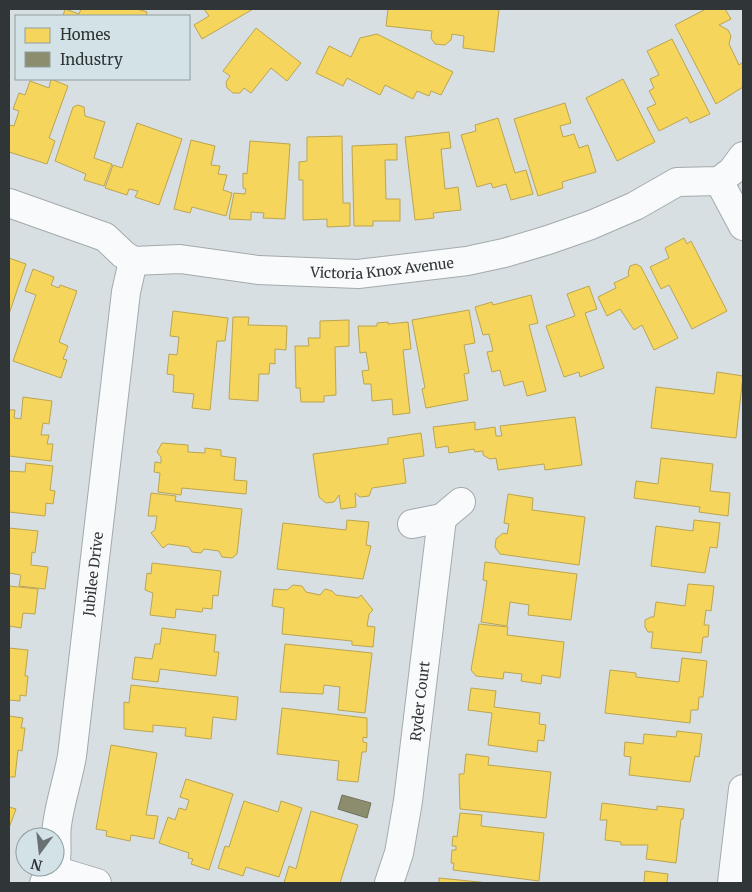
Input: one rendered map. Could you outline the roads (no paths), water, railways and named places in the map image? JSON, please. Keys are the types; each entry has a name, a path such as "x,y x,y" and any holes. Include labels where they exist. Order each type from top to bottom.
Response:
{"street":[{"path":"743,156 732,171 719,181 743,226"},
{"name":"Victoria Knox Avenue","path":"133,261 180,259 258,270 324,274 394,271 504,253 592,225 635,206 676,182 719,181"},
{"path":"9,203 105,237 122,254 133,261"},
{"name":"Jubilee Drive","path":"57,827 72,756 126,292 133,261"},
{"name":"Ryder Court","path":"389,883 399,853 408,801 451,510 412,524"},
{"path":"732,883 743,789"},
{"path":"50,877 97,883"}]}
